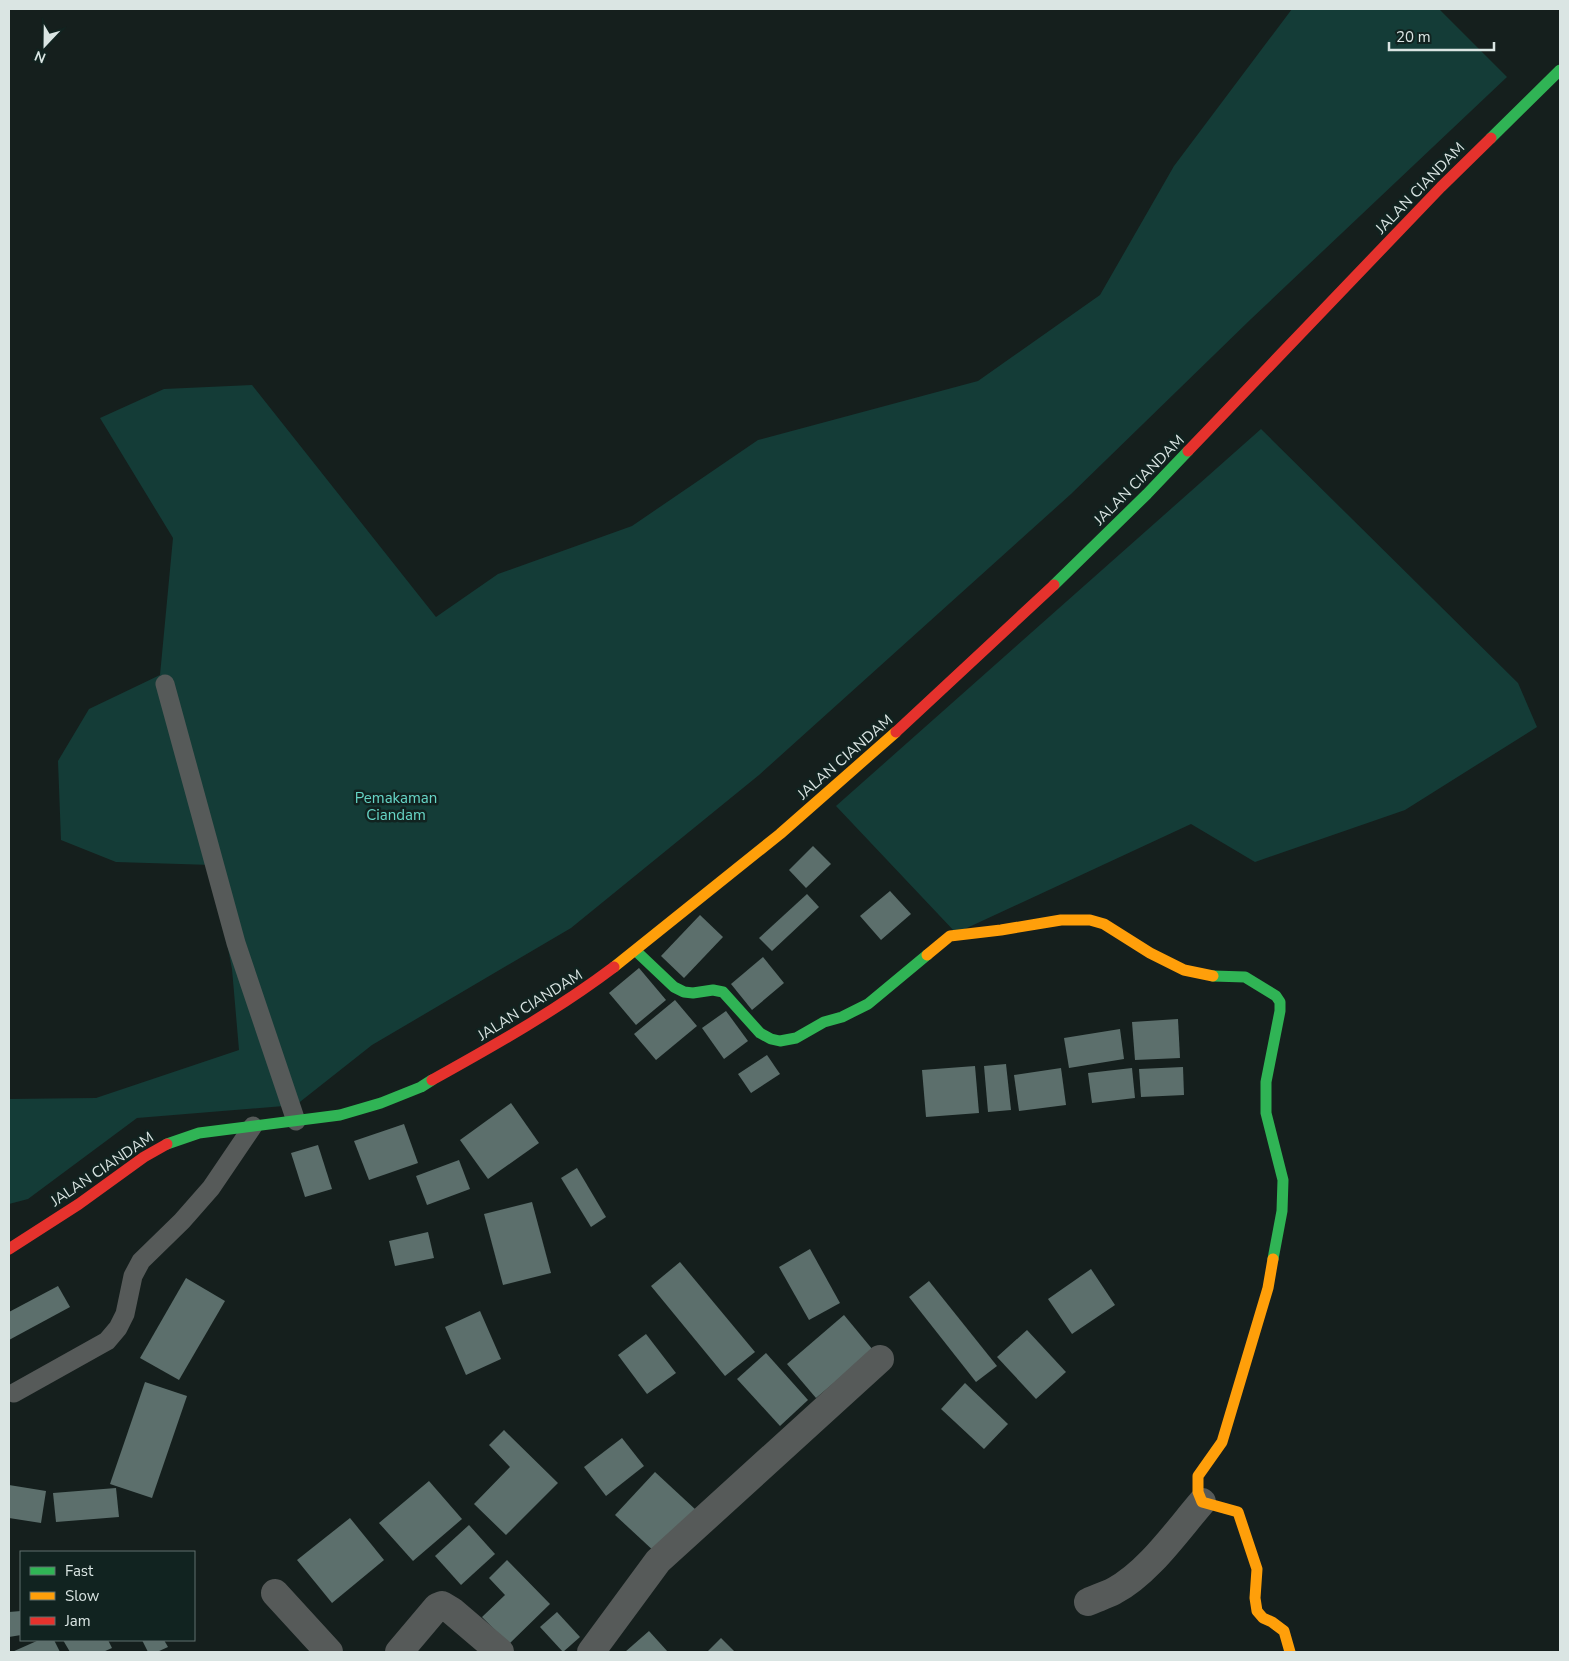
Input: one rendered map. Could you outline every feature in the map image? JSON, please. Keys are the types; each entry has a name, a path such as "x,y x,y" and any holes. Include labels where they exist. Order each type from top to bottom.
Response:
{"street":[{"name":"JALAN CIANDAM","path":"9,1249 78,1204 144,1156 167,1144 200,1133 340,1115 381,1103 421,1087 531,1024 580,993 636,951 780,834 924,707 1056,583 1147,494 1441,187 1560,70"},
{"path":"636,951 674,987 684,992 693,993 713,990 723,992 760,1033 780,1041 796,1038 824,1022 868,1004 950,936 1062,920 1090,920 1104,924 1150,953 1184,970 1216,976 1246,977 1276,996 1280,1002 1280,1011 1266,1082 1266,1113 1283,1180 1282,1211 1268,1288 1222,1442 1217,1451 1202,1466 1198,1477 1196,1485 1202,1502"},
{"path":"591,1652 658,1561 880,1359"},
{"path":"1088,1602 1115,1590 1135,1575 1156,1556 1202,1502"},
{"path":"1202,1502 1238,1512 1243,1530 1251,1546 1257,1569 1254,1598 1256,1611 1263,1618 1284,1631 1290,1652"},
{"path":"275,1593 329,1652"},
{"path":"399,1652 437,1607 442,1605 452,1611 500,1652"}],"lane":[{"path":"165,684 236,943 296,1121"},
{"path":"14,1394 107,1341 118,1328 125,1314 133,1276 141,1262 182,1221 211,1188 253,1126"}],"green space":[{"name":"Pemakaman Ciandam","path":"1292,9 1439,9 1507,77 1251,319 1071,494 759,775 571,928 372,1045 296,1105 137,1118 28,1199 9,1204 9,1099 96,1098 239,1050 232,969 212,865 116,862 61,840 58,761 89,709 160,675 173,538 100,418 164,389 252,385 436,617 498,574 632,526 758,440 978,381 1100,295 1174,166"},
{"path":"1261,429 1518,683 1537,727 1405,810 1255,862 1191,824 956,933 836,806"}],"building":[{"path":"813,846 831,864 806,888 789,870"},
{"path":"890,891 911,914 881,940 860,916"},
{"path":"807,894 819,907 772,951 759,938"},
{"path":"700,915 723,937 684,978 661,956"},
{"path":"763,957 784,983 752,1010 731,984"},
{"path":"639,968 666,1000 636,1025 609,993"},
{"path":"675,1000 697,1026 656,1060 634,1034"},
{"path":"726,1011 748,1041 724,1059 702,1028"},
{"path":"1178,1019 1180,1058 1135,1060 1132,1022"},
{"path":"1120,1029 1124,1059 1069,1068 1064,1038"},
{"path":"767,1055 780,1074 751,1093 738,1074"},
{"path":"1006,1064 1011,1110 988,1112 984,1066"},
{"path":"975,1066 979,1113 926,1117 922,1070"},
{"path":"1183,1067 1184,1095 1141,1097 1139,1069"},
{"path":"1061,1068 1066,1105 1019,1111 1014,1075"},
{"path":"1132,1068 1135,1098 1092,1103 1088,1073"},
{"path":"511,1103 539,1143 488,1179 460,1140"},
{"path":"404,1124 418,1163 369,1180 354,1141"},
{"path":"318,1145 332,1189 305,1197 291,1153"},
{"path":"459,1160 470,1189 427,1205 416,1176"},
{"path":"577,1168 606,1217 591,1227 561,1178"},
{"path":"532,1202 551,1273 503,1285 484,1214"},
{"path":"428,1232 434,1258 395,1266 389,1241"},
{"path":"810,1249 840,1303 809,1320 779,1267"},
{"path":"680,1262 755,1352 725,1376 651,1286"},
{"path":"1091,1269 1115,1305 1072,1334 1048,1299"},
{"path":"186,1278 225,1301 179,1380 140,1358"},
{"path":"929,1281 997,1366 976,1382 909,1297"},
{"path":"58,1286 70,1307 9,1340 9,1312"},
{"path":"480,1311 501,1359 466,1375 445,1327"},
{"path":"844,1315 873,1350 816,1398 787,1364"},
{"path":"1027,1330 1066,1372 1036,1399 997,1357"},
{"path":"646,1334 676,1373 647,1394 618,1355"},
{"path":"766,1353 808,1400 780,1426 737,1379"},
{"path":"145,1382 187,1396 152,1498 110,1484"},
{"path":"965,1383 1008,1424 984,1449 941,1409"},
{"path":"504,1430 558,1483 506,1535 474,1504 510,1467 489,1445"},
{"path":"622,1438 644,1466 606,1496 584,1467"},
{"path":"655,1472 696,1510 656,1553 615,1515"},
{"path":"429,1481 462,1519 413,1561 379,1523"},
{"path":"9,1485 46,1491 41,1523 9,1518"},
{"path":"116,1488 119,1517 56,1522 53,1493"},
{"path":"350,1518 384,1560 332,1603 297,1560"},
{"path":"469,1525 495,1554 461,1585 435,1556"},
{"path":"507,1560 550,1604 509,1644 482,1617 505,1595 489,1578"},
{"path":"20,1611 20,1635 9,1637 9,1612"},
{"path":"557,1612 580,1637 563,1652 540,1627"},
{"path":"649,1631 668,1652 625,1652"},
{"path":"721,1638 735,1652 707,1652"},
{"path":"37,1641 54,1641 60,1652 12,1652"},
{"path":"64,1641 108,1641 112,1648 103,1652 70,1652"},
{"path":"142,1641 165,1641 168,1647 157,1652 148,1652"}],"traffic: fast":[{"path":"1491,138 1560,70"},
{"path":"1054,585 1188,451"},
{"path":"636,951 674,987 684,992 693,993 713,990 723,992 760,1033 780,1041 796,1038 824,1022 842,1017 868,1004 927,955"},
{"path":"1213,976 1245,977 1276,996 1280,1002 1280,1011 1266,1082 1266,1113 1283,1180 1282,1211 1273,1259"},
{"path":"167,1144 199,1133 340,1115 381,1103 421,1087 432,1080"}],"traffic: slow":[{"path":"614,967 780,834 896,732"},
{"path":"927,955 950,936 1061,920 1090,920 1104,924 1150,953 1184,970 1213,976"},
{"path":"1273,1259 1268,1288 1222,1442 1198,1476 1198,1492 1202,1502 1238,1512 1257,1569 1255,1598 1257,1611 1263,1618 1284,1631 1290,1652"}],"traffic: jam":[{"path":"1188,451 1441,187 1491,138"},
{"path":"896,732 1054,585"},
{"path":"432,1080 548,1012 614,967"},
{"path":"9,1249 79,1204 144,1157 167,1144"}]}
